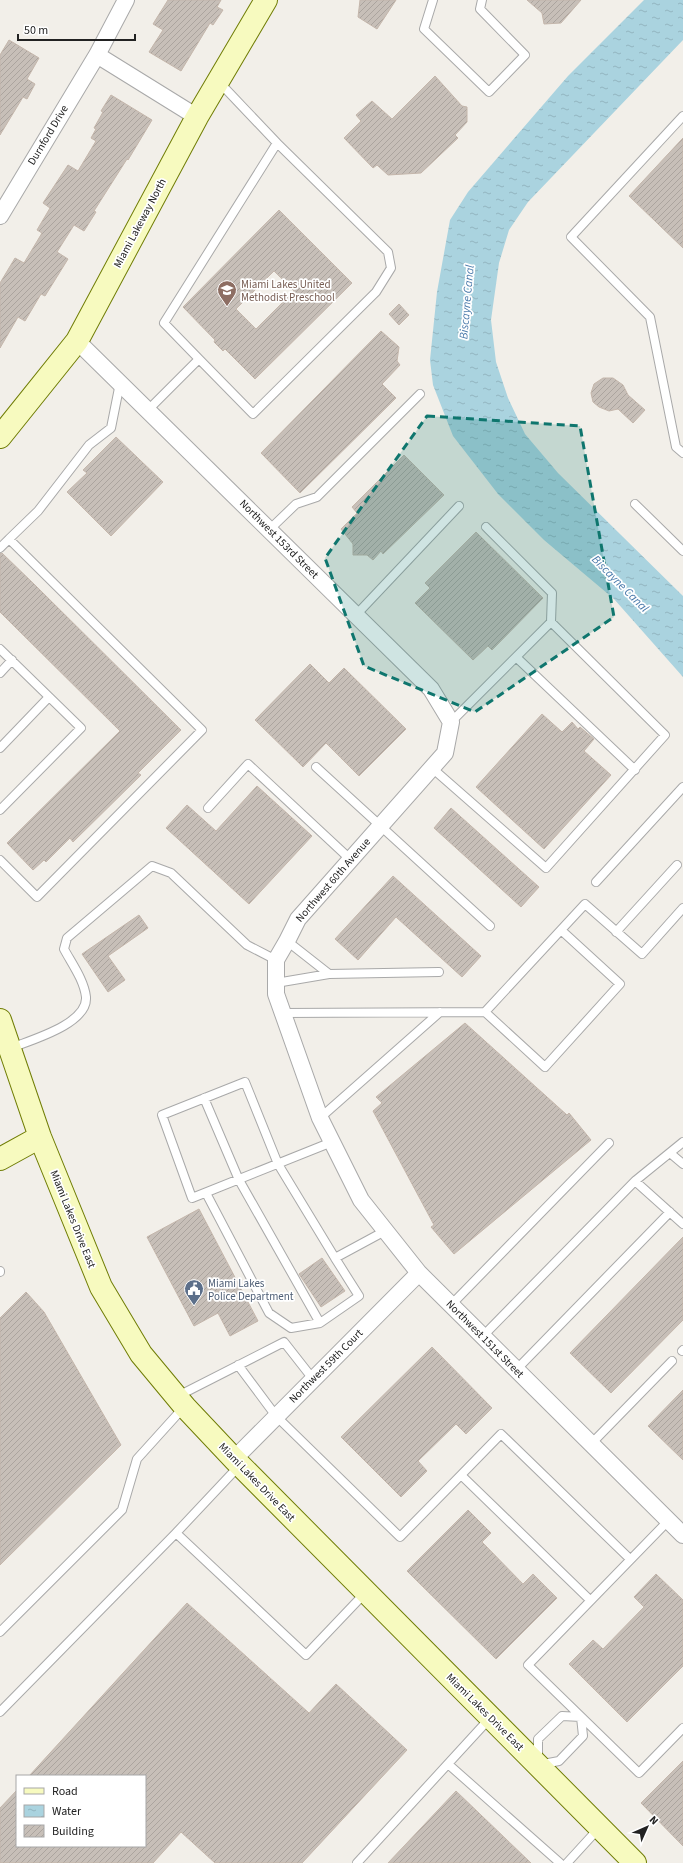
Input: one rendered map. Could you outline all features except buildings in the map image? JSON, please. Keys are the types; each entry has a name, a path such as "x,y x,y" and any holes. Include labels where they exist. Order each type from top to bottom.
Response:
{"main road":[{"name":"Miami Lakeway North","path":"0,438 77,341 197,117 266,0"},
{"name":"Miami Lakes Drive East","path":"0,1020 40,1137 101,1287 141,1354 181,1402 237,1462 635,1863"},
{"path":"0,1159 40,1137"}],"street":[{"name":"Durnford Drive","path":"0,216 97,55 126,0"},
{"path":"97,55 197,117"},
{"name":"Northwest 153rd Street","path":"77,341 431,689 451,722"},
{"name":"Northwest 60th Avenue","path":"276,960 288,941 298,918 445,753 451,722"},
{"path":"276,960 276,994 320,1118"},
{"name":"Northwest 151st Street","path":"320,1118 361,1200 419,1273 683,1535"},
{"name":"Northwest 59th Court","path":"237,1462 276,1416 419,1273"}],"lane":[{"path":"434,0 424,29 489,92 525,55 480,9 482,0"},
{"path":"218,81 277,143 388,252 391,268 376,292 253,414 164,323 277,143"},
{"path":"683,116 571,237 650,317 676,447 683,453"},
{"path":"148,410 198,359"},
{"path":"0,548 38,511 89,445 111,428 120,382"},
{"path":"269,530 296,504 317,497 420,394"},
{"path":"635,504 683,551"},
{"path":"356,615 460,506"},
{"path":"451,722 551,622 552,593 486,527"},
{"path":"0,860 37,897 202,730 9,539"},
{"path":"432,768 546,868 665,735 551,622"},
{"path":"0,648 81,728 0,810"},
{"path":"516,657 634,770"},
{"path":"0,673 12,660"},
{"path":"1,745 49,697"},
{"path":"208,808 248,764 350,859"},
{"path":"316,767 490,926"},
{"path":"596,882 683,787"},
{"path":"616,932 677,865"},
{"path":"10,1049 75,1019 83,1009 86,998 82,982 64,949 67,938 152,866 171,873 247,945 276,960"},
{"path":"485,1012 585,904 642,954 683,908"},
{"path":"283,1012 485,1012 545,1067 620,984 561,930"},
{"path":"288,941 329,974"},
{"path":"276,983 329,974 439,972"},
{"path":"320,1118 440,1012"},
{"path":"206,1193 270,1313 291,1328 320,1323 359,1296 278,1164 245,1082 162,1115 192,1198 239,1180 278,1164 332,1142"},
{"path":"204,1098 239,1180 320,1323"},
{"path":"451,1306 609,1142"},
{"path":"482,1336 635,1181 683,1142"},
{"path":"670,1153 683,1164"},
{"path":"635,1181 683,1224"},
{"path":"516,1370 670,1212"},
{"path":"335,1258 385,1231"},
{"path":"0,1632 122,1510 137,1459 181,1402 238,1365 284,1342 313,1379"},
{"path":"591,1444 672,1361"},
{"path":"238,1365 276,1416 400,1537 501,1434 630,1559"},
{"path":"0,1712 176,1533 237,1462"},
{"path":"461,1475 590,1600"},
{"path":"668,1520 528,1665 639,1773 683,1728"},
{"path":"176,1533 306,1655 366,1592"},
{"path":"562,1716 581,1716 583,1736 559,1761 538,1765 538,1739 562,1716"},
{"path":"357,1863 490,1717"},
{"path":"448,1764 560,1863"},
{"path":"567,1863 600,1827"}],"highlighted area":[{"path":"427,416 580,426 614,617 475,712 364,666 325,558"}],"water":[{"name":"Biscayne Canal","path":"644,0 683,0 683,40 528,202 509,230 499,263 491,320 496,362 508,398 525,434 558,473 683,596 683,677 614,599 544,540 498,494 453,436 433,385 430,360 437,292 450,220 468,192 568,76"}],"place":[{"name":"Miami Lakes United Methodist Preschool","path":"227,307"},
{"name":"Miami Lakes Police Department","path":"194,1306"}]}
